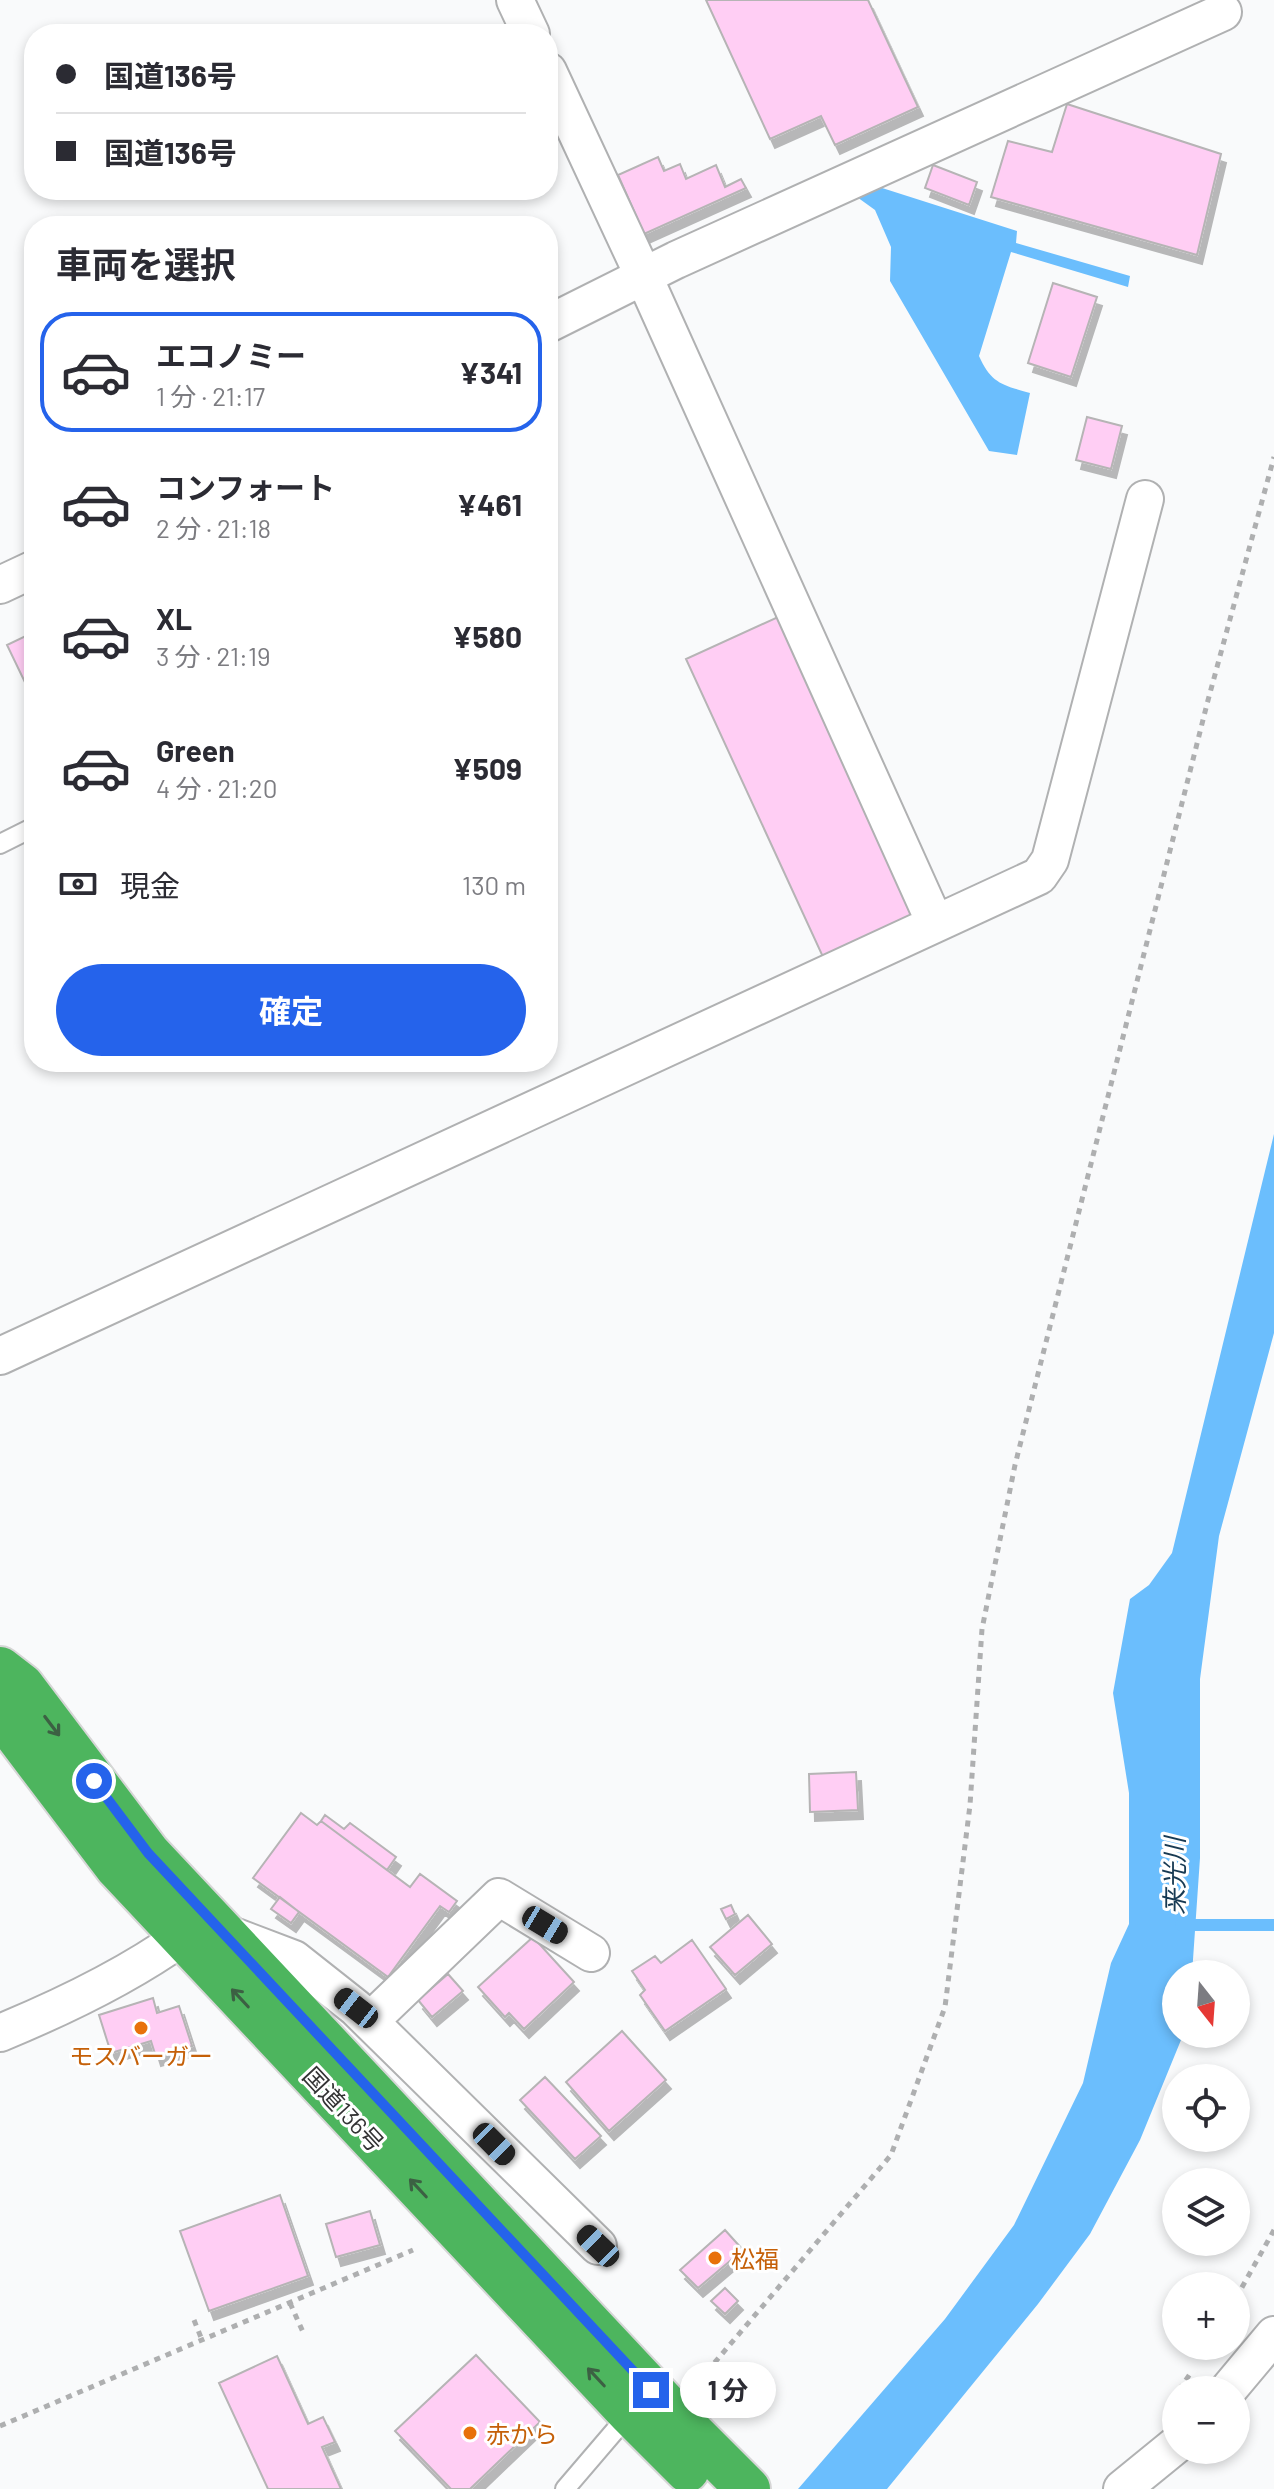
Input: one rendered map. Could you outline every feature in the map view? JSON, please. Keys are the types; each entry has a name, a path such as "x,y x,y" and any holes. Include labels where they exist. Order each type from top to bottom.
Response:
{"highway":[{"name":"国道136号","path":"0,1669 22,1686 148,1853 202,1934"},
{"name":"国道136号","path":"0,1713 117,1867 202,1934 665,2427 706,2489"},
{"name":"国道136号","path":"665,2427 748,2489"}],"street":[{"path":"515,0 526,24"},
{"path":"558,319 1223,12"},
{"path":"558,92 935,923"},
{"path":"0,1356 1039,876 1050,860 1145,499"},
{"path":"0,585 24,574"},
{"path":"370,2021 499,1897 591,1953"},
{"path":"0,2033 202,1934 294,1959 370,2021 598,2246"},
{"path":"1240,2376 1274,2335"},
{"path":"1122,2489 1162,2456"}],"lane":[{"path":"0,844 24,832"},
{"path":"565,2489 665,2427"}],"path":[{"path":"665,2427 891,2155 945,2007 970,1805 982,1629 1015,1465 1195,750 1274,457"},
{"path":"1250,2273 1274,2230"},
{"path":"0,2426 413,2250"},
{"path":"290,2303 303,2332"},
{"path":"194,2320 202,2340"}],"water":[{"path":"879,187 1017,231 1016,243 1130,276 1128,287 1011,252 979,356 998,382 1030,393 1017,455 989,451 890,281 891,247 875,210 857,197"},
{"name":"来光川","path":"1274,1134 1274,1333 1219,1536 1200,1679 1200,1858 1193,1960 1162,1960 1162,2048 1178,2048 1171,2064 1162,2064 1162,2086 1140,2140 1090,2234 1038,2304 887,2489 798,2489 945,2319 1014,2225 1083,2083 1111,1963 1129,1924 1129,1793 1113,1693 1130,1599 1149,1585 1172,1553"}],"building":[{"path":"706,0 868,0 918,107 835,145 821,116 770,139"},
{"path":"1067,104 1221,154 1197,255 991,197 1008,141 1052,152"},
{"path":"658,157 664,171 680,164 686,179 716,165 725,187 741,179 746,188 644,234 618,175"},
{"path":"933,165 977,182 969,205 925,188"},
{"path":"1053,283 1097,297 1071,377 1028,363"},
{"path":"1087,417 1122,426 1111,469 1076,460"},
{"path":"778,617 914,914 823,957 686,659"},
{"path":"24,637 24,680 7,645"},
{"path":"856,1772 858,1810 810,1812 809,1774"},
{"path":"301,1813 317,1825 321,1821 410,1887 420,1874 457,1901 449,1912 440,1906 388,1977 253,1878"},
{"path":"325,1815 344,1829 350,1823 396,1857 387,1870 321,1821"},
{"path":"280,1897 299,1912 291,1923 271,1909"},
{"path":"731,1905 735,1914 726,1919 721,1909"},
{"path":"748,1915 772,1944 735,1975 710,1947"},
{"path":"533,1937 574,1982 524,2029 509,2013 505,2017 478,1987"},
{"path":"692,1940 726,1989 665,2031 640,1995 645,1990 632,1971 655,1956 661,1963"},
{"path":"448,1974 463,1991 432,2017 418,2000"},
{"path":"153,1998 157,2013 179,2006 192,2046 156,2057 151,2041 111,2053 99,2015"},
{"path":"622,2031 666,2080 609,2131 566,2082"},
{"path":"545,2077 601,2136 575,2159 520,2100"},
{"path":"280,2195 308,2276 209,2311 180,2231"},
{"path":"370,2211 380,2245 336,2257 326,2224"},
{"path":"725,2230 743,2250 698,2288 680,2270"},
{"path":"725,2288 738,2301 725,2314 711,2301"},
{"path":"476,2355 540,2422 470,2489 451,2489 395,2431"},
{"path":"277,2356 308,2424 323,2417 335,2442 322,2447 341,2489 268,2489 219,2383"}],"waterway":[{"name":"来光川","path":"1181,1925 1274,1925"}],"place":[{"name":"モスバーガー","path":"141,2028"},
{"name":"松福","path":"715,2258"},
{"name":"赤から","path":"470,2433"}],"route":[{"path":"94,1781 148,1853 651,2390"}]}
